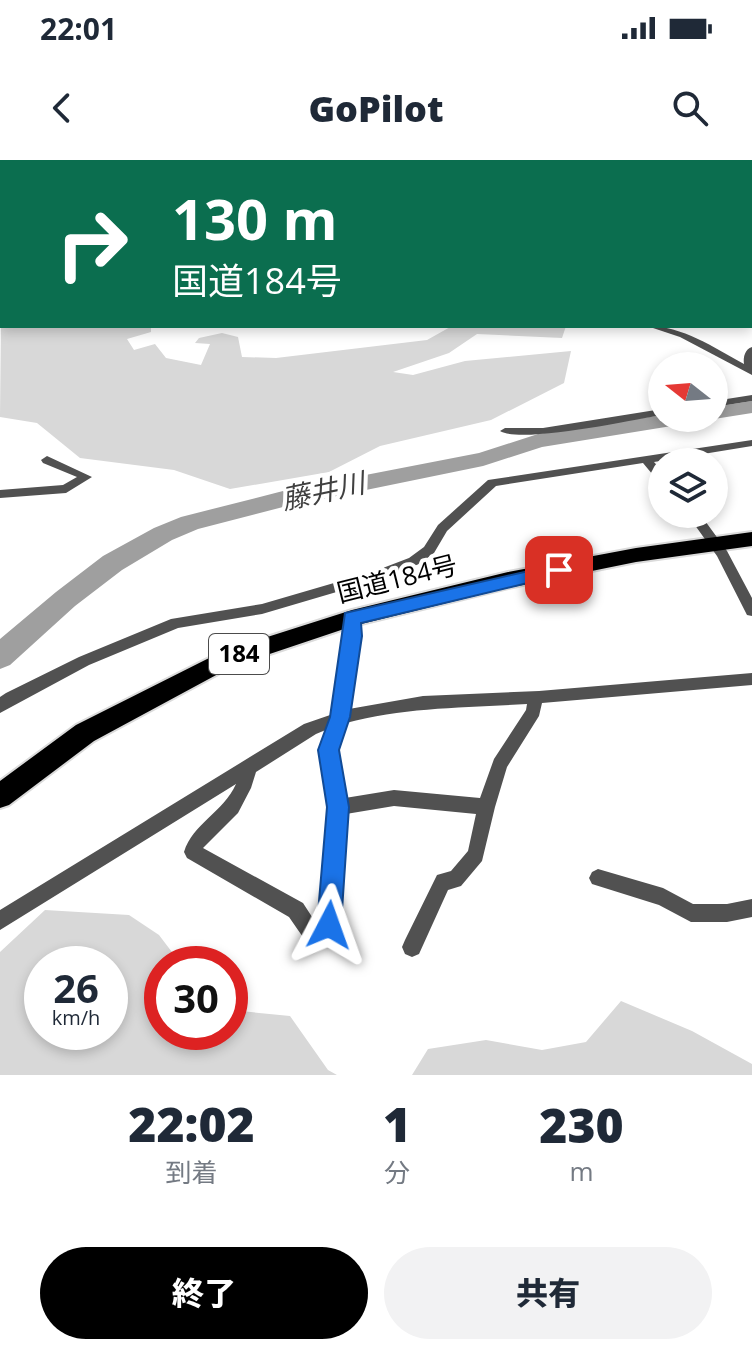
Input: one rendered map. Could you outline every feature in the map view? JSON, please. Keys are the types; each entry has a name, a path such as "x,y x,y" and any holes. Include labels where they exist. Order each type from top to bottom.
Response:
{"highway":[{"name":"国道184号","path":"0,796 85,733 223,660 352,618 508,580 636,555 752,539"}],"street":[{"path":"659,328 683,335 750,371"},
{"path":"750,371 748,358 752,350"},
{"path":"728,402 752,398"},
{"path":"505,431 543,431 648,414"},
{"path":"0,706 84,661 176,623 262,609 379,575 414,561 429,550 442,528 492,483 752,443"},
{"path":"645,459 648,462"},
{"path":"0,494 66,489 86,477 47,460"},
{"path":"702,528 752,611"},
{"path":"248,767 246,786 222,818 195,841 193,852 296,910 314,936 329,925 338,807 329,750 340,717 353,636 352,618"},
{"path":"0,921 310,729 340,717 385,705 462,699 535,698 752,679"},
{"path":"412,947 443,881 455,880 476,855 486,807 500,764 534,711 535,698"},
{"path":"338,807 394,798 486,807"},
{"path":"598,878 663,897 691,913 727,913 752,908"}],"shaded area":[{"path":"1,328 151,328 151,332 127,339 134,350 155,344 166,358 201,365 210,344 195,343 199,338 222,333 238,337 242,357 276,358 427,340 448,328 565,328 562,338 477,334 449,353 393,372 413,375 465,361 571,351 564,383 491,420 380,446 329,472 230,489 174,470 80,458 37,423 0,417"},
{"path":"45,910 129,915 159,935 167,946 144,946 144,1050 248,1050 248,1012 290,1016 328,1070 337,1075 0,1075 0,952"},
{"path":"621,1001 692,1031 752,1064 752,1075 412,1075 428,1049 486,1040 542,1050 586,1042"}],"waterway":[{"name":"藤井川","path":"728,411 752,407"},
{"name":"藤井川","path":"0,657 65,599 113,563 163,534 190,523 283,499 483,459 538,441 648,424"}],"route":[{"path":"329,925 338,807 329,750 340,717 353,636 352,618 559,570"}]}
